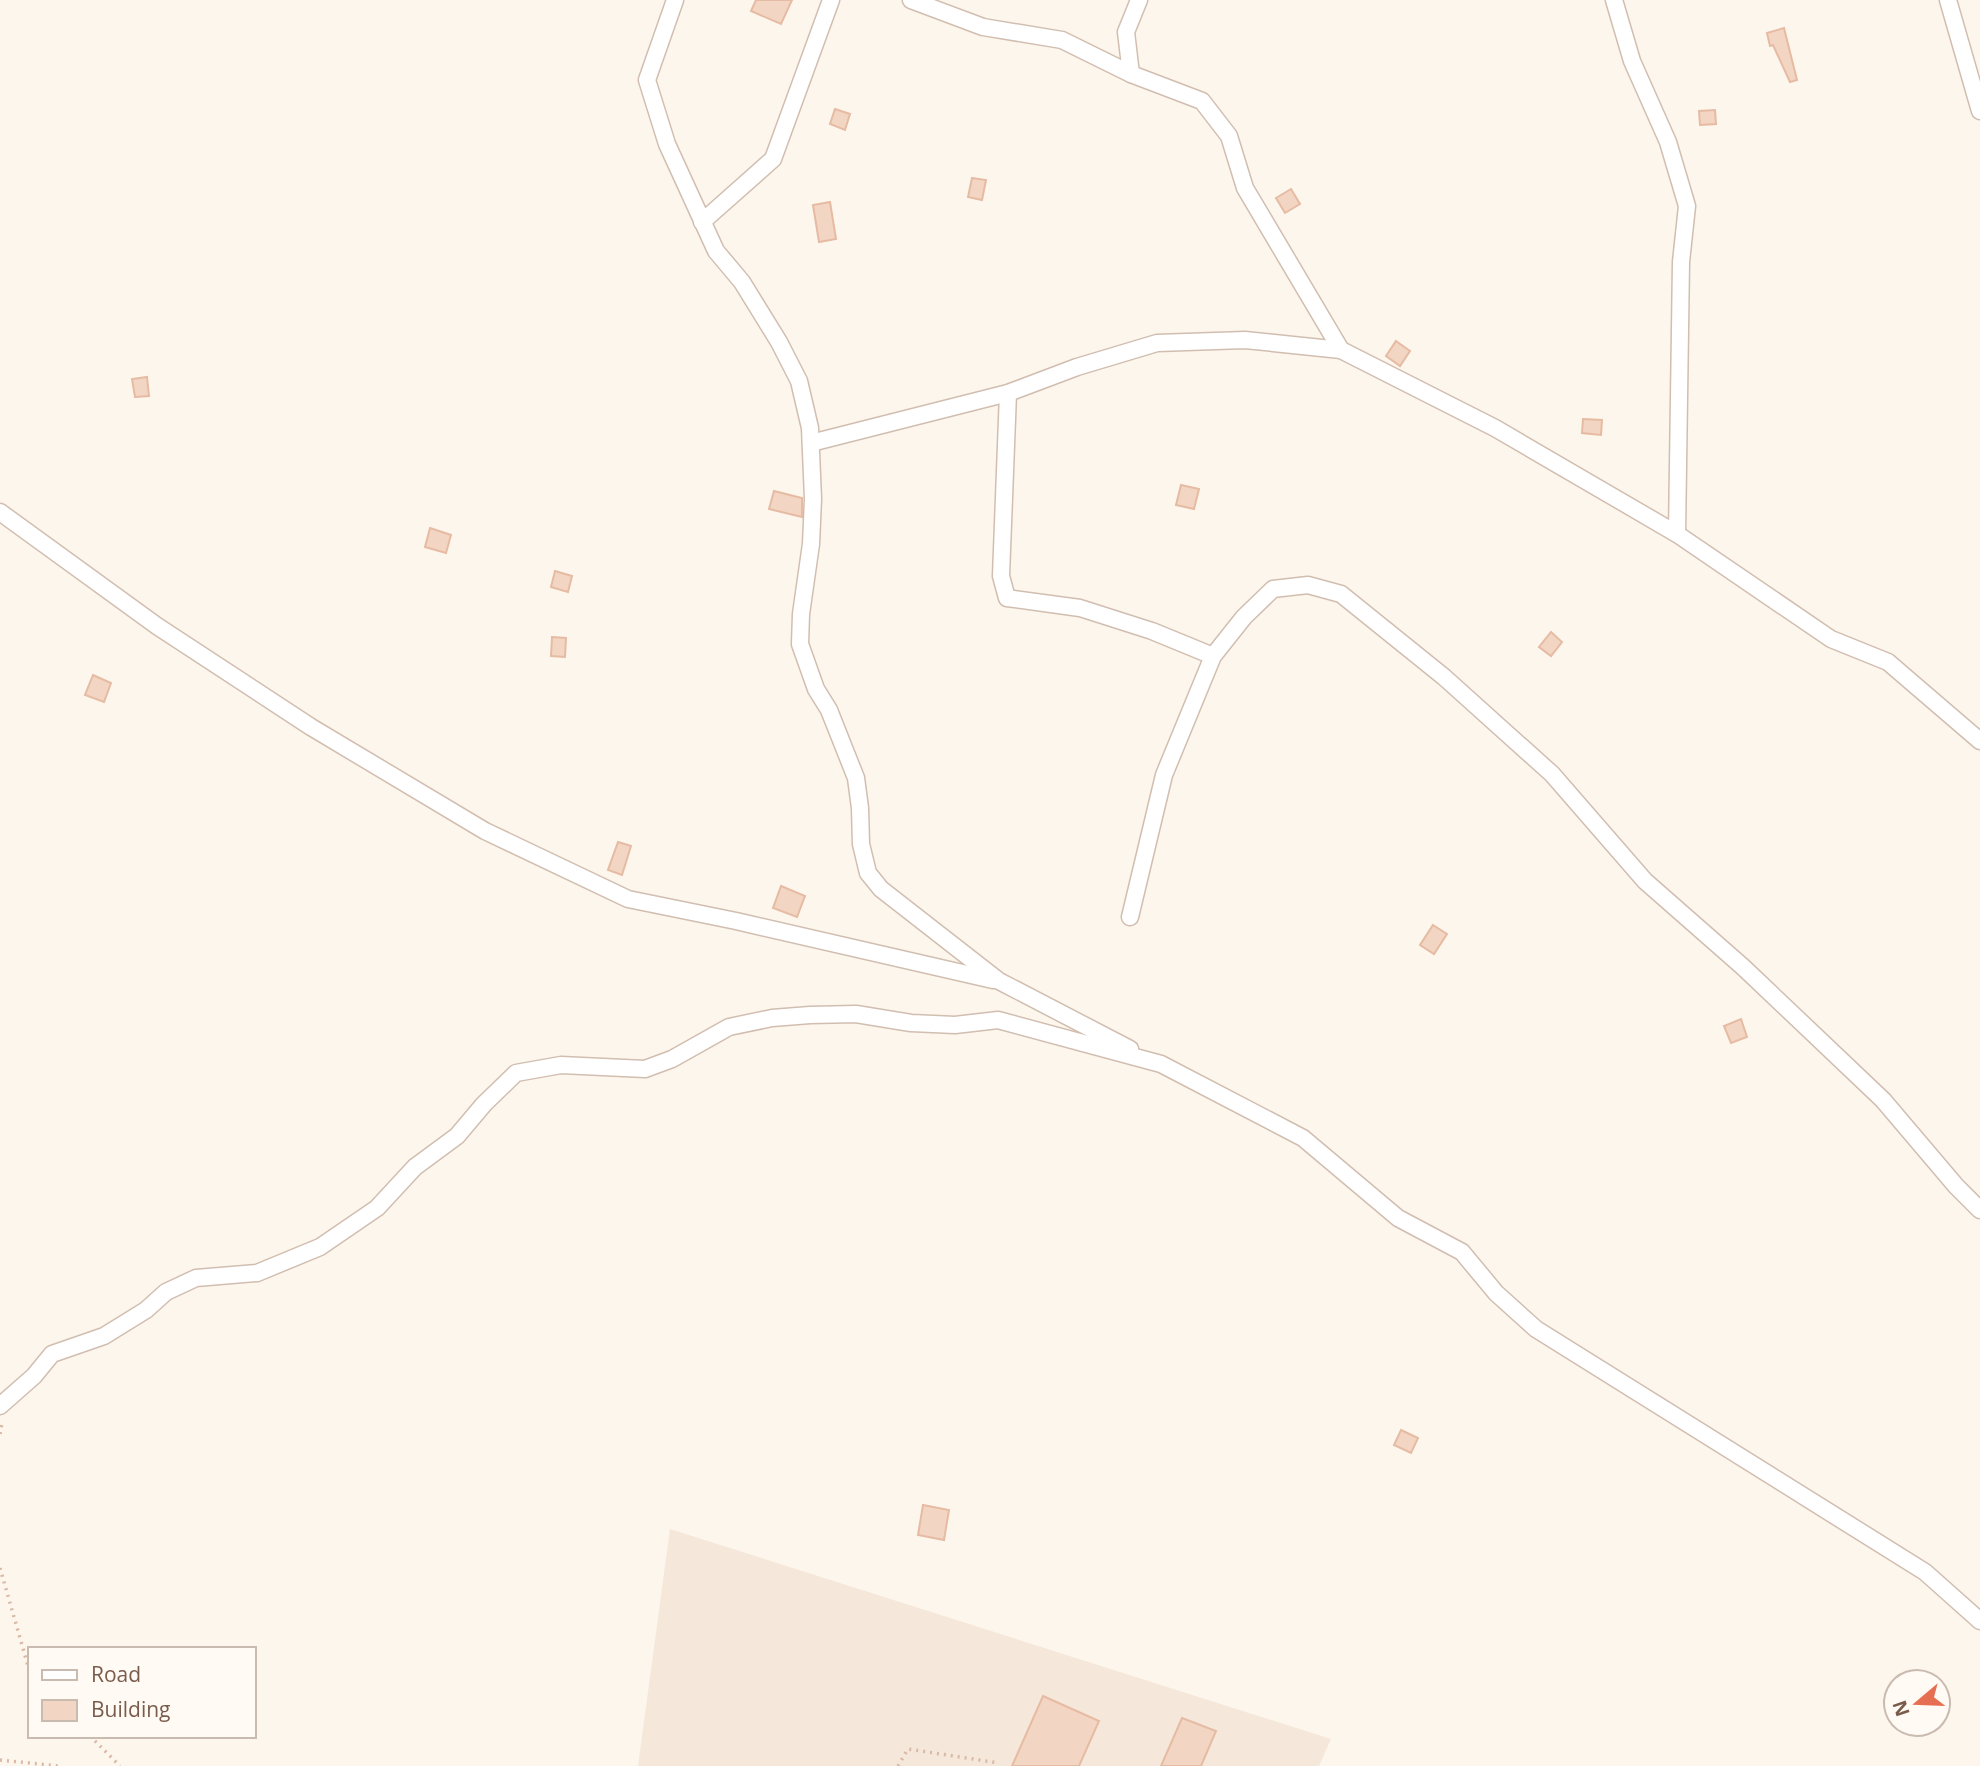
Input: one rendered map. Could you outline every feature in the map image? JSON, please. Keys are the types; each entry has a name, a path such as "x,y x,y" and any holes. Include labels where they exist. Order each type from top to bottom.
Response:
{"street":[{"path":"674,0 648,80 667,144 716,251 742,282 779,342 799,381 811,443 813,499 800,644 816,689 829,710 856,778 861,844 867,873 881,889 999,981 1303,1138 1398,1218 1462,1252 1496,1293 1535,1329 1924,1572 1980,1621"},
{"path":"702,222 773,159 831,0"},
{"path":"911,0 983,27 1062,40 1131,74 1202,102 1229,136 1245,188 1341,350"},
{"path":"1131,74 1126,32 1139,0"},
{"path":"1614,0 1632,61 1668,142 1687,206 1681,262 1677,534"},
{"path":"1948,0 1980,111"},
{"path":"811,443 1008,393 1077,367 1157,343 1245,340 1341,350 1495,428 1677,534 1831,639 1888,662 1980,741"},
{"path":"1008,393 1001,576 1007,598 1080,608 1152,631 1213,656"},
{"path":"0,512 157,626 311,727 485,831 628,899 999,981"},
{"path":"1130,917 1164,775 1213,656 1244,617 1273,589 1308,585 1342,594 1444,677 1552,774 1645,881 1743,967 1883,1100 1956,1186 1980,1210"},
{"path":"0,1406 34,1376 52,1354 104,1336 146,1310 166,1292 196,1278 257,1273 320,1247 377,1208 415,1167 457,1136 484,1104 516,1073 561,1065 645,1069 672,1059 729,1027 810,1014 856,1014 911,1023 944,1024 998,1020 1161,1064"}],"path":[{"path":"0,1568 28,1666"},
{"path":"92,1738 120,1766"},
{"path":"898,1766 908,1749 999,1763"},
{"path":"0,1759 59,1766"}],"shaded area":[{"path":"670,1529 1331,1739 1319,1766 638,1766"}],"building":[{"path":"756,0 792,0 781,24 751,11"},
{"path":"1784,28 1797,80 1790,82 1773,45 1770,46 1767,33"},
{"path":"835,109 850,114 845,130 830,124"},
{"path":"1715,110 1716,124 1700,125 1699,111"},
{"path":"972,178 986,180 982,200 968,197"},
{"path":"1291,189 1300,204 1285,213 1276,198"},
{"path":"830,202 836,239 819,242 813,205"},
{"path":"1396,341 1410,351 1400,366 1386,356"},
{"path":"147,377 149,396 135,397 132,379"},
{"path":"1583,419 1602,420 1601,435 1582,433"},
{"path":"1181,485 1199,489 1194,509 1176,505"},
{"path":"774,491 802,498 802,517 769,509"},
{"path":"430,528 451,535 446,553 425,547"},
{"path":"555,571 572,576 568,592 551,587"},
{"path":"1551,632 1562,642 1551,656 1539,647"},
{"path":"552,637 566,638 565,657 551,656"},
{"path":"93,675 111,683 104,702 85,695"},
{"path":"618,842 631,846 622,875 608,870"},
{"path":"781,886 805,896 797,917 773,908"},
{"path":"1433,925 1447,934 1434,954 1420,945"},
{"path":"1741,1019 1747,1037 1731,1043 1724,1026"},
{"path":"1401,1430 1418,1438 1411,1453 1394,1445"},
{"path":"923,1505 949,1510 944,1540 918,1535"},
{"path":"1043,1696 1099,1721 1079,1766 1012,1766"},
{"path":"1182,1718 1216,1731 1201,1766 1161,1766"}]}
